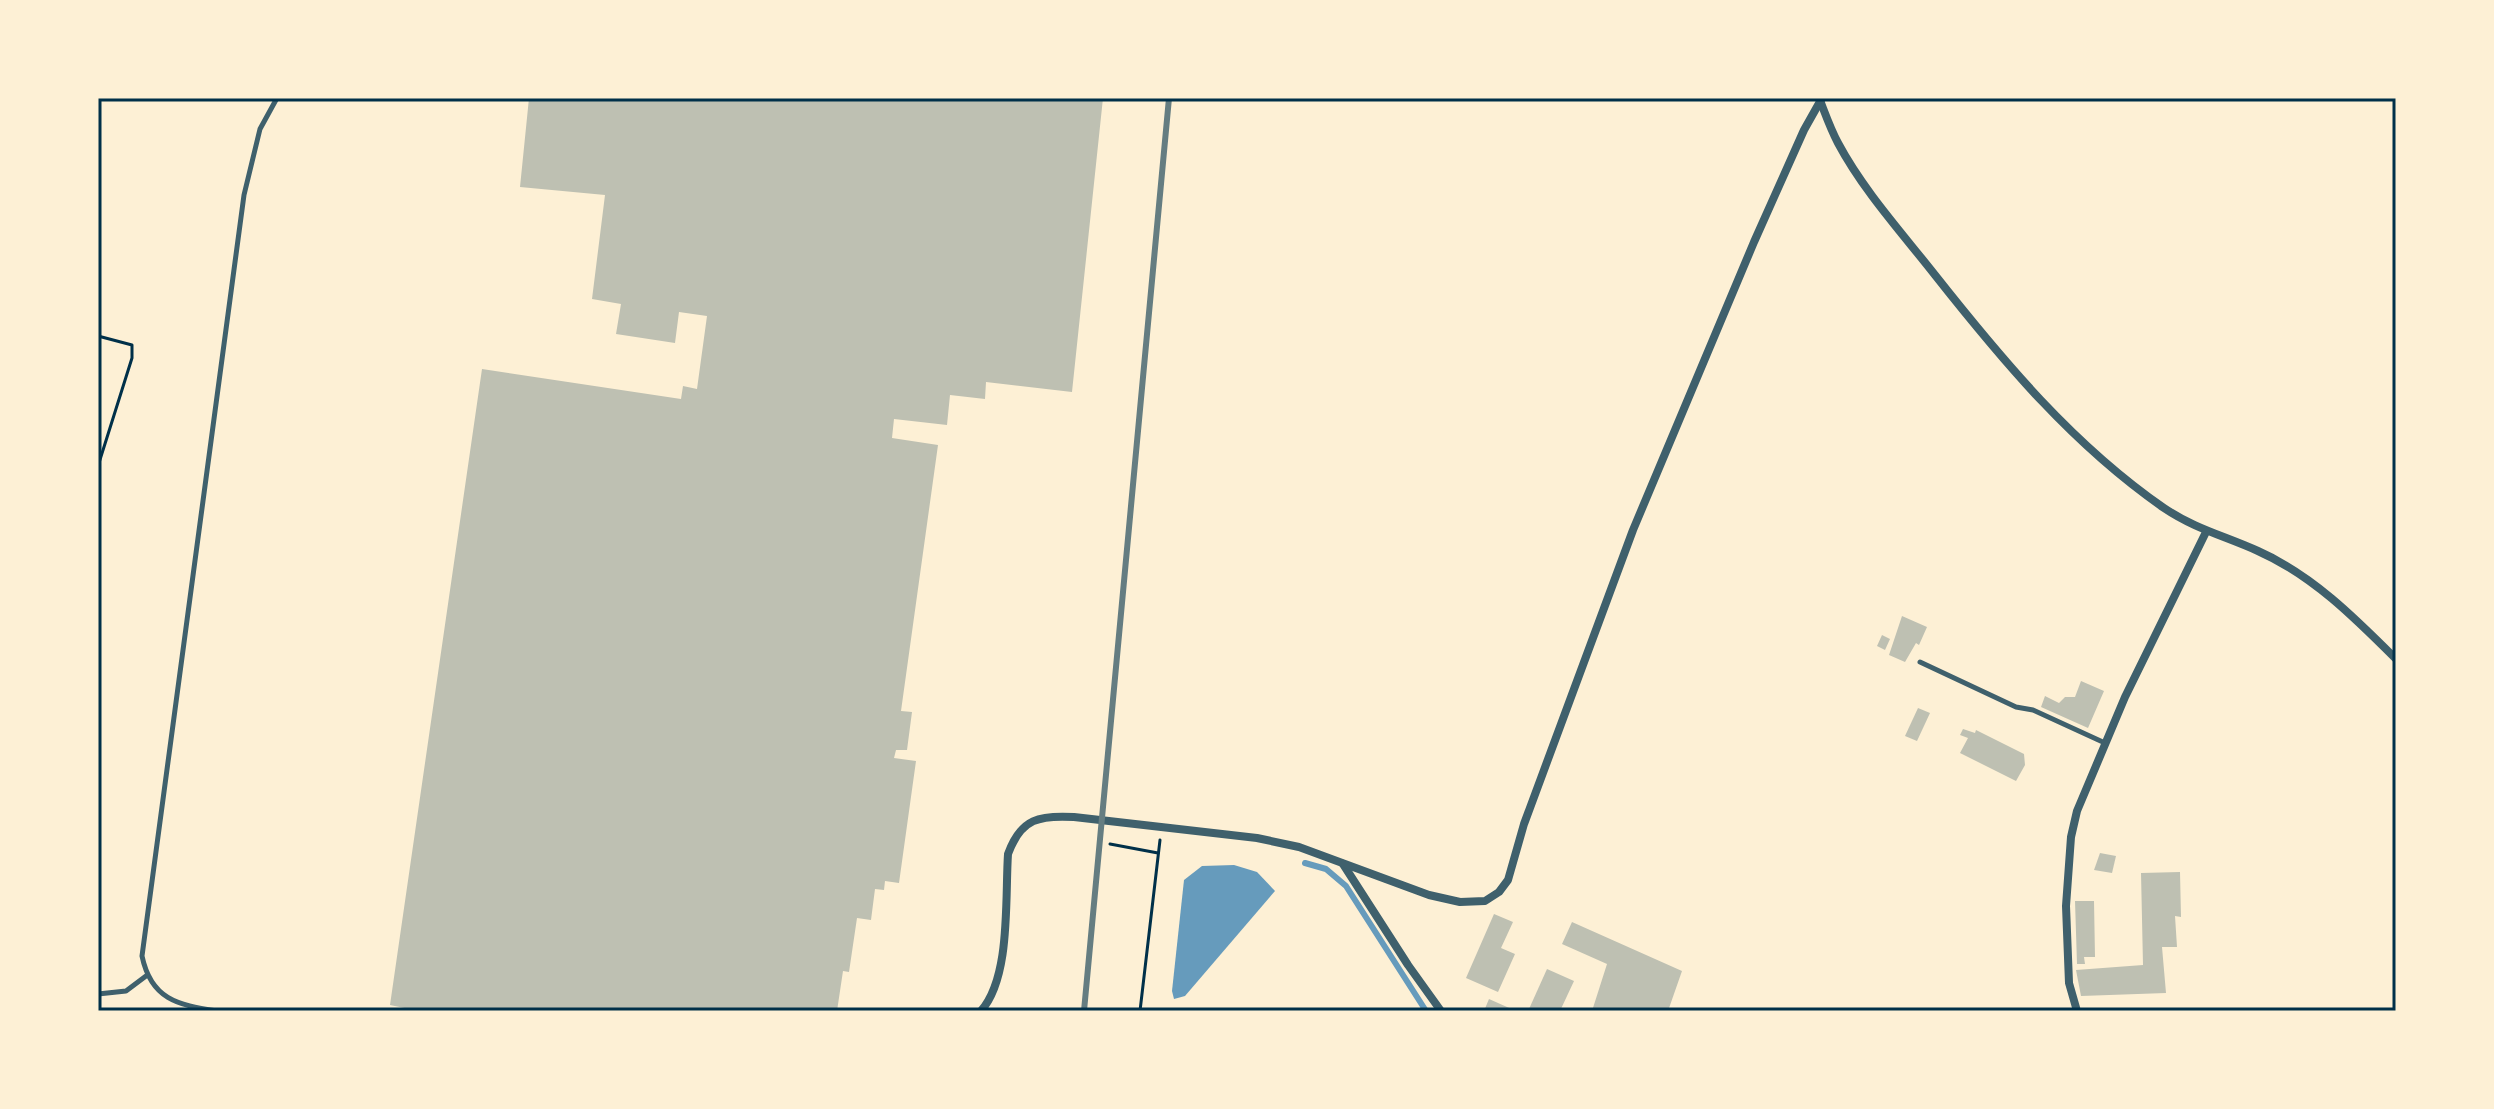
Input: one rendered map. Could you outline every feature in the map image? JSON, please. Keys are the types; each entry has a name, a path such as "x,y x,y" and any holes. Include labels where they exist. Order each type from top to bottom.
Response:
{"street":[{"path":"1822,101 1838,143 1872,194 1962,308 2046,407 2123,478 2167,510 2206,532 2257,551 2292,569 2318,587 2396,659"},
{"path":"981,1011 995,991 1002,966 1008,854 1013,840 1028,823 1048,816 1257,838 1299,847 1429,895 1460,902 1485,901 1499,892 1508,880 1534,794 1633,530 1804,130 1822,101"},
{"path":"2077,1011 2069,983 2066,944 2068,866 2077,811 2125,697 2206,532"},
{"path":"1343,864 1441,1011"}],"lane":[{"path":"217,1011 194,1008 164,997 146,976 142,956 244,195 260,129 277,98"},
{"path":"1920,662 2016,707 2033,710 2106,743"},
{"path":"98,994 126,991 146,976"}],"path":[{"path":"98,336 132,345 132,358 98,466"},
{"path":"1140,1011 1161,827"},
{"path":"1110,844 1158,853"}],"water":[{"path":"1234,865 1257,872 1275,891 1185,996 1174,999 1172,991 1184,880 1202,866"}],"building":[{"path":"529,98 1103,98 1072,392 986,382 985,399 950,395 947,425 894,419 892,438 938,445 901,711 912,712 907,750 896,750 894,758 916,761 899,883 885,881 884,890 875,889 871,920 857,918 849,972 843,971 837,1011 419,1011 390,1005 482,369 681,399 683,386 697,389 707,316 679,312 675,343 616,334 621,304 592,299 605,195 520,187"},
{"path":"1902,616 1927,627 1919,645 1916,643 1905,662 1889,655"},
{"path":"1882,635 1890,639 1885,650 1877,646"},
{"path":"2081,681 2104,691 2088,728 2041,707 2045,696 2059,703 2065,697 2075,697"},
{"path":"1918,708 1930,713 1917,741 1905,736"},
{"path":"1963,729 1975,733 1976,730 2024,754 2025,765 2016,781 1960,753 1968,738 1960,735"},
{"path":"2100,853 2116,856 2112,873 2094,870"},
{"path":"2180,872 2181,917 2175,916 2177,947 2162,947 2166,993 2081,996 2076,970 2143,965 2141,873"},
{"path":"2075,901 2094,901 2095,957 2084,957 2085,964 2077,964"},
{"path":"1494,914 1513,922 1501,948 1515,954 1498,992 1466,978"},
{"path":"1572,922 1682,971 1668,1011 1592,1011 1607,964 1562,944"},
{"path":"1547,969 1574,981 1560,1011 1529,1009"},
{"path":"1489,999 1516,1011 1484,1011"}],"waterway":[{"path":"1305,863 1326,869 1346,886 1426,1011"}],"railway":[{"path":"1084,1011 1169,98"}]}
